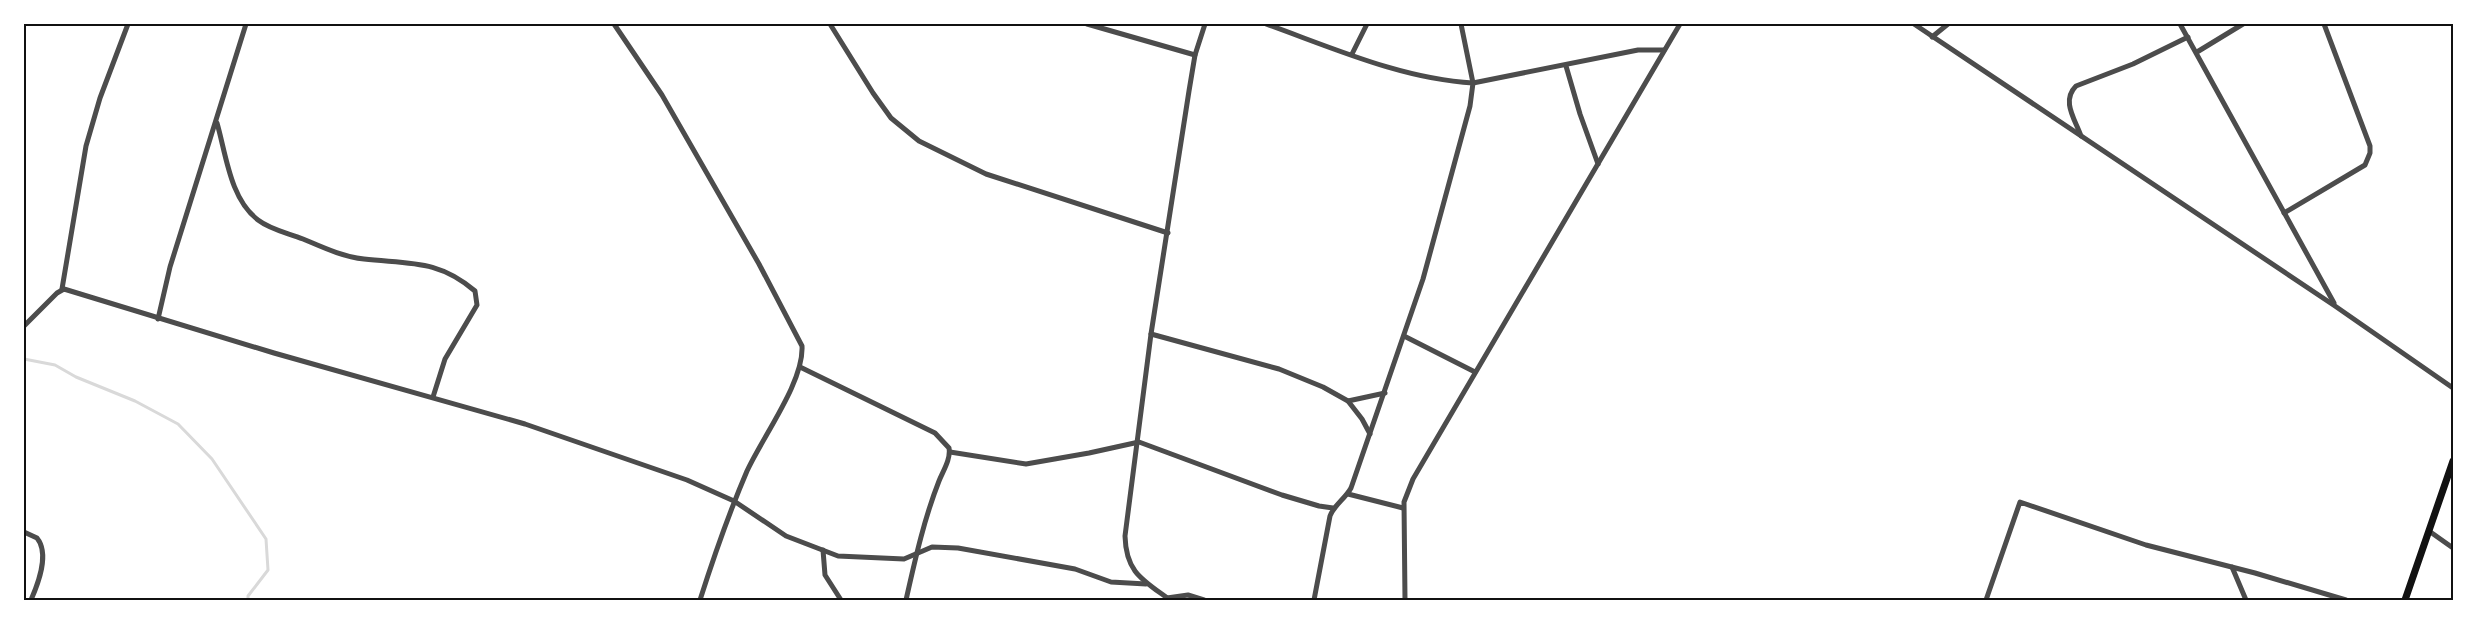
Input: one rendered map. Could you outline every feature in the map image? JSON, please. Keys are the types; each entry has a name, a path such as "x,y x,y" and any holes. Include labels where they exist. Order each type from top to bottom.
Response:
{"main road":[{"path":"2405,600 2453,461"}],"street":[{"path":"24,326 62,289 86,146 100,98 128,24"},
{"path":"158,319 170,267 217,123 246,24"},
{"path":"622,24 615,26 662,95 802,346 800,367 734,501 700,600"},
{"path":"830,24 891,118 919,141 986,174 1168,233"},
{"path":"1087,24 1195,54"},
{"path":"1204,600 1188,595 1168,599 1146,584 1133,569 1126,548 1127,516 1139,442 1151,334 1195,54 1205,24"},
{"path":"1266,24 1352,54 1452,82 1473,83 1566,66 1638,50 1664,50"},
{"path":"1352,54 1367,24"},
{"path":"1314,600 1321,575 1324,538 1333,508 1348,494 1385,393 1423,279 1458,151 1473,83 1461,24"},
{"path":"1406,600 1403,508 1405,497 1413,479 1680,24"},
{"path":"1914,24 2336,306 2453,388"},
{"path":"1932,37 1948,24"},
{"path":"2180,24 2336,306"},
{"path":"2197,52 2243,24"},
{"path":"2284,213 2365,165 2370,153 2370,146 2324,24"},
{"path":"2081,136 2068,101 2070,93 2076,86 2133,64 2188,37"},
{"path":"1566,66 1580,114 1598,164"},
{"path":"217,123 238,193 245,206 258,220 276,230 354,257 422,263 457,279 475,291 477,305 448,353 433,397"},
{"path":"62,289 158,319 526,424 687,480 734,501 786,536 845,558 904,559 932,547 958,548 1081,570 1111,582 1146,584"},
{"path":"1151,334 1279,370 1323,387 1348,400 1370,434"},
{"path":"1404,336 1475,372"},
{"path":"800,367 935,433 946,443 950,452 916,554 906,600"},
{"path":"1348,400 1385,393"},
{"path":"950,452 1031,463 1139,442 1266,490 1319,506 1333,508"},
{"path":"1348,494 1403,508"},
{"path":"1986,600 2020,502 2146,545 2232,567 2346,600"},
{"path":"2430,531 2453,548"},
{"path":"24,532 37,538 42,552 40,576 31,600"},
{"path":"823,550 824,575 841,600"},
{"path":"2232,567 2246,600"}],"waterway":[{"path":"24,359 55,365 76,377 135,401 178,424 212,459 266,539 268,570 248,596 248,600"}]}
